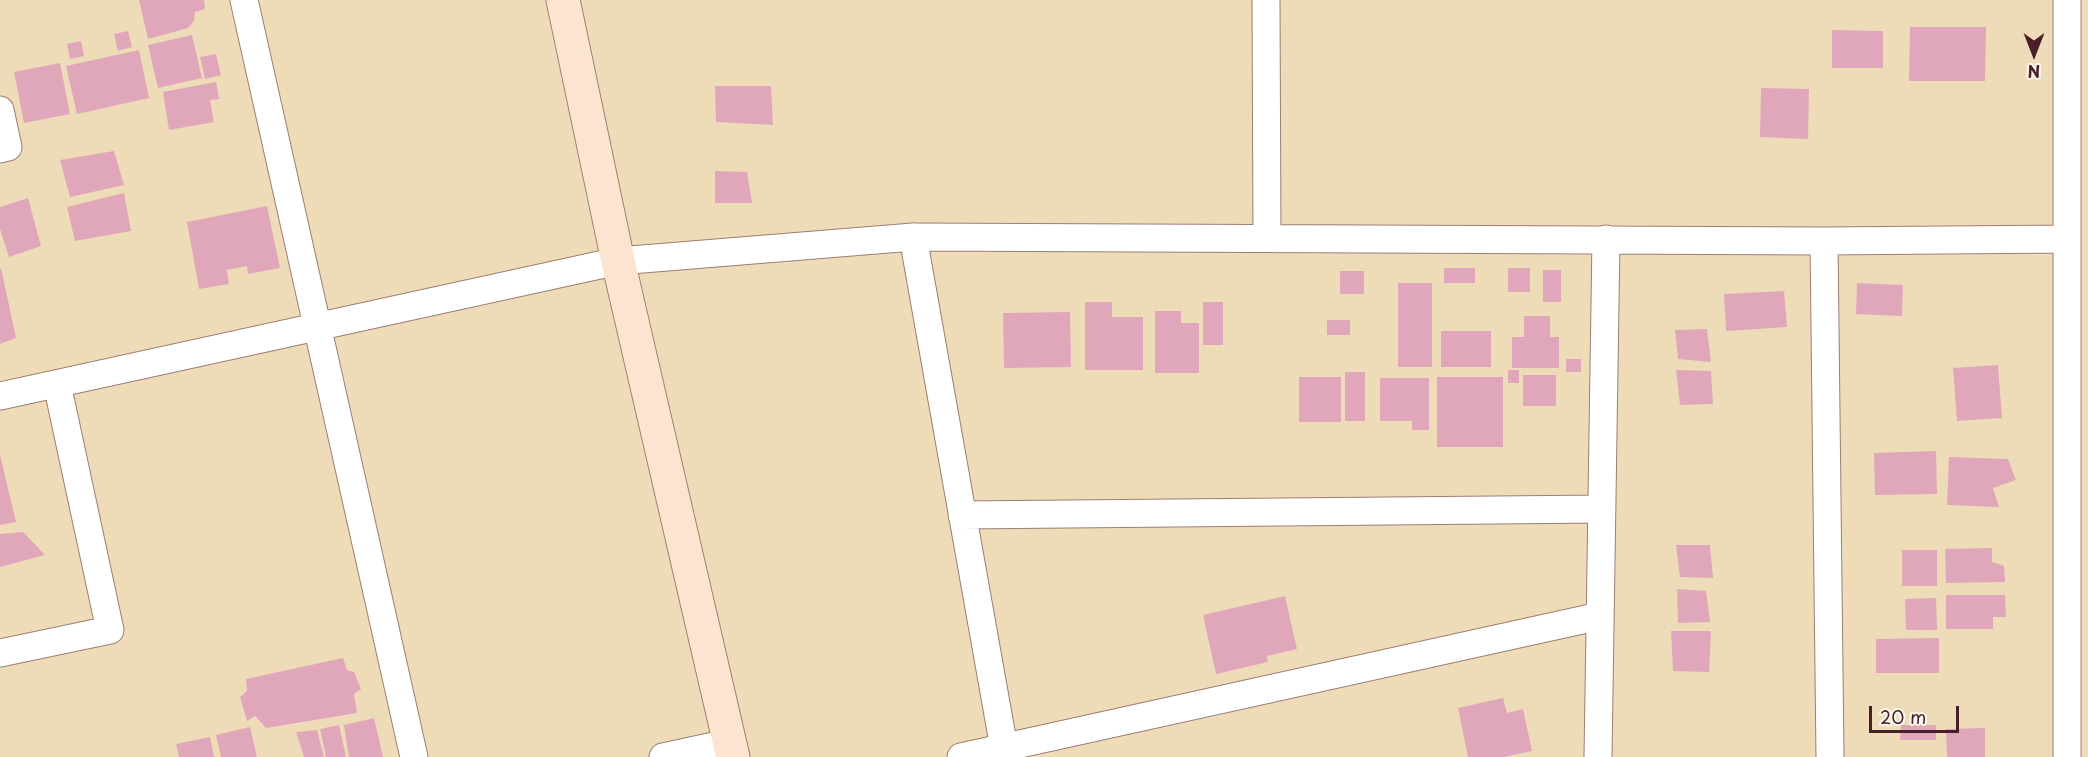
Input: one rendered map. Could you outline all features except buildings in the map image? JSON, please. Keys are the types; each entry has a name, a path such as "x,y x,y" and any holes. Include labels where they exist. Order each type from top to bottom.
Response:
{"street":[{"path":"244,0 414,757"},
{"path":"563,0 618,261 730,750 663,757"},
{"path":"1266,0 1267,238"},
{"path":"2067,0 2078,201 2067,239 2078,468 2067,757"},
{"path":"0,110 8,147 0,148"},
{"path":"912,237 1004,748"},
{"path":"0,396 618,261 912,237 1824,241 2067,239"},
{"path":"1598,757 1606,239"},
{"path":"1824,241 1830,757"},
{"path":"0,653 110,630 57,384"},
{"path":"962,515 1602,509"},
{"path":"961,757 1600,616"}]}
